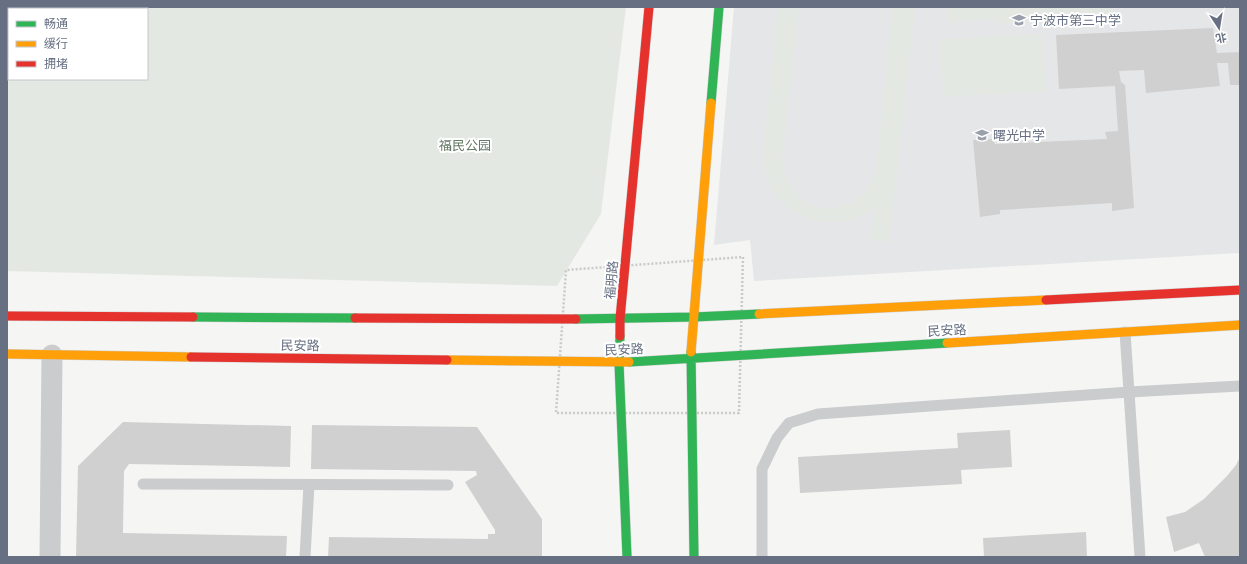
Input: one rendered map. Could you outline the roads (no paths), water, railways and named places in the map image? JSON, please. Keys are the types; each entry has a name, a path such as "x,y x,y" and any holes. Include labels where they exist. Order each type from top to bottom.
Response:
{"main road":[{"name":"福明路","path":"626,557 620,319 649,7"},
{"path":"694,557 690,358 719,7"},
{"name":"民安路","path":"7,316 620,319 694,317 1240,290"},
{"name":"民安路","path":"7,354 620,363 1240,325"}],"street":[{"path":"50,557 52,355"}],"lane":[{"path":"1125,332 1140,557"},
{"path":"762,557 762,469 777,438 789,423 818,414 1129,392 1240,386"},
{"path":"143,484 448,485"},
{"path":"306,557 309,485"}],"place":[{"name":"宁波市第三中学","path":"1019,20"},
{"name":"曙光中学","path":"982,135"}],"park label":[{"name":"福民公园","path":"465,145"}]}
